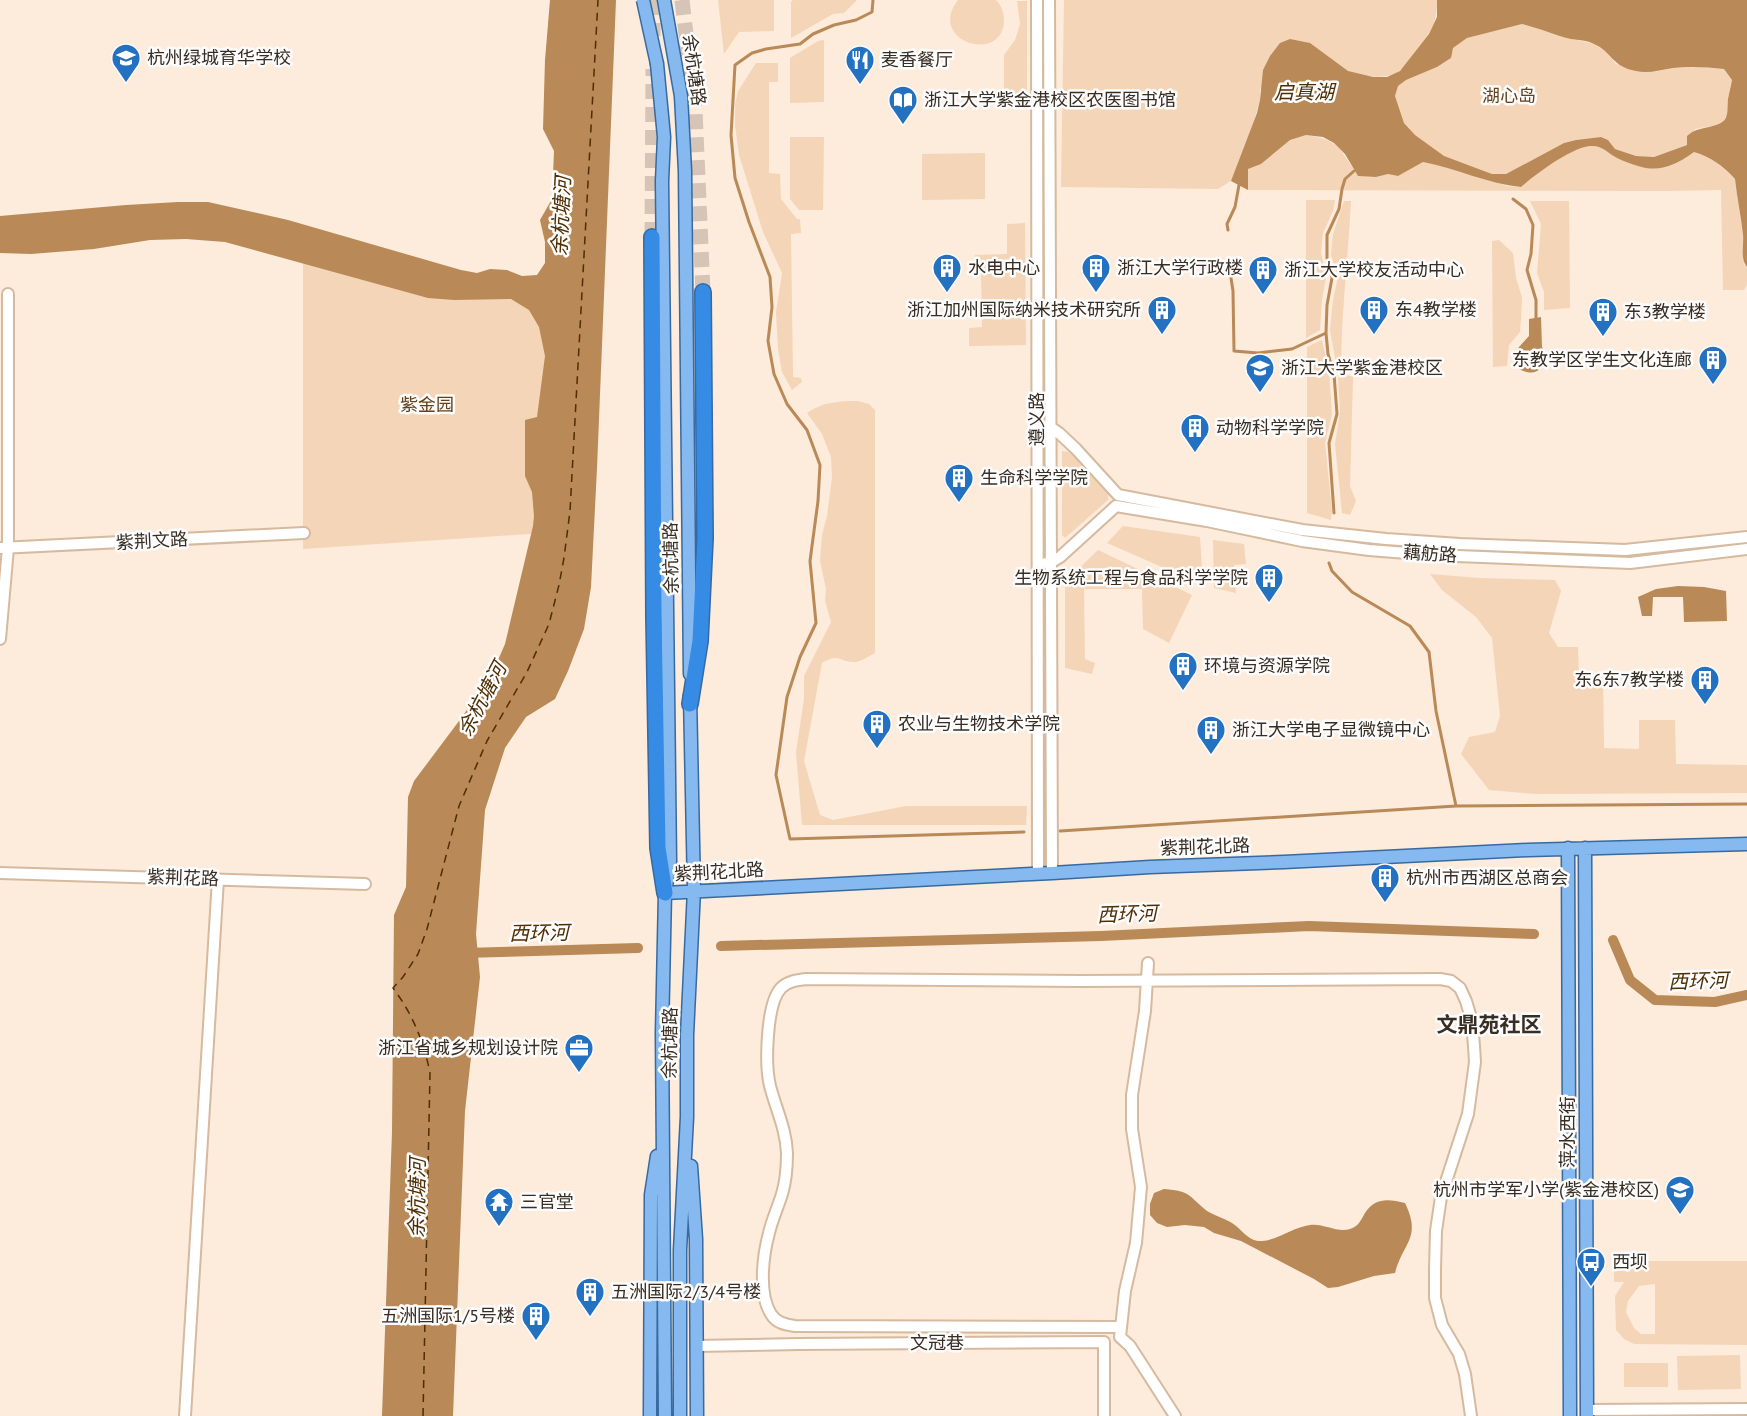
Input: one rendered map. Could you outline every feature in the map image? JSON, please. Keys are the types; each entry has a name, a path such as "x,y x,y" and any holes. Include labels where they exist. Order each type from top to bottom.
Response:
{"highway":[{"path":"652,237 658,848 665,892"},
{"path":"690,704 700,641 705,538 703,292"}],"main road":[{"name":"余杭塘路","path":"643,0 657,64 664,137 670,861 665,892 662,1033 665,1416"},
{"name":"余杭塘路","path":"664,0 681,96 685,171 694,890 687,1035 687,1117 680,1250 680,1416"},
{"name":"紫荆花北路","path":"665,892 1568,848 1747,844"},
{"name":"萍水西街","path":"1568,848 1570,1416"},
{"name":"萍水西街","path":"1585,848 1587,1413"},
{"name":"余杭塘路","path":"650,1416 651,1195 663,1117"},
{"name":"余杭塘路","path":"687,1117 696,1239 697,1416"}],"street":[{"name":"遵义路","path":"1037,0 1038,874"},
{"name":"遵义路","path":"1049,0 1052,873"},
{"path":"0,639 4,548 8,294"},
{"path":"1037,425 1049,426"},
{"name":"藕舫路","path":"1049,426 1076,449 1118,495 1302,530 1418,541 1625,550 1747,537"},
{"name":"藕舫路","path":"1050,563 1060,557 1116,506 1208,521 1302,541 1432,555 1630,563 1747,549"},
{"name":"紫荆文路","path":"4,548 304,533"},
{"path":"1037,563 1050,563"},
{"name":"紫荆花路","path":"0,873 366,884"},
{"path":"185,1416 218,879"},
{"path":"1148,963 1145,1011 1132,1095 1132,1129 1141,1186 1136,1243 1125,1292 1120,1337 1130,1346 1175,1416"},
{"path":"1121,1327 795,1326 786,1325 771,1315 763,1279 768,1236 782,1194 787,1153 785,1137 770,1086 767,1060 773,1003 783,986 797,980 1440,979 1451,981 1460,987 1472,1021 1474,1062 1468,1113 1441,1197 1436,1230 1436,1298 1442,1325 1459,1354 1465,1374 1471,1416"},
{"name":"文冠巷","path":"696,1347 1104,1342 1104,1416"},
{"path":"1587,1413 1747,1409"}],"green space":[{"path":"718,0 774,0 774,31 739,32 724,54"},
{"path":"793,0 857,0 844,13 833,14 791,38 791,2"},
{"path":"958,0 996,0 1004,15 1000,34 991,42 980,45 958,36 951,27 951,14"},
{"path":"1064,0 1437,0 1435,20 1431,30 1410,61 1398,72 1379,77 1359,75 1347,71 1321,51 1260,89 1260,100 1239,162 1231,181 1218,189 1061,187"},
{"path":"1017,1 1027,1 1027,99 1004,99 1004,55 1015,40 1020,24"},
{"name":"湖心岛","path":"1522,24 1594,44 1605,51 1616,64 1654,72 1674,68 1724,69 1732,80 1728,97 1728,114 1722,122 1695,129 1687,145 1654,157 1636,156 1615,149 1608,140 1601,137 1564,143 1506,174 1492,174 1443,156 1415,135 1404,123 1395,96 1398,86 1450,59 1453,48 1467,38"},
{"path":"824,40 824,102 790,103 790,58 818,41"},
{"path":"756,63 778,63 778,82 769,82 769,173 780,174 781,199 797,219 800,219 801,233 791,234 793,377 801,378 802,382 792,390 782,372 778,349 776,312 782,273 763,232 739,155 735,125 738,91"},
{"path":"1306,135 1327,140 1333,144 1343,153 1359,176 1376,177 1388,174 1398,176 1423,162 1507,186 1521,187 1555,162 1584,147 1599,147 1621,159 1659,168 1679,162 1694,152 1706,156 1735,179 1743,237 1744,265 1747,267 1747,285 1744,290 1723,290 1721,190 1248,190 1248,169 1261,164 1290,140"},
{"path":"790,137 824,137 823,210 799,210 790,199"},
{"path":"985,153 985,199 922,200 922,154"},
{"path":"1306,200 1335,200 1333,211 1323,233 1321,252 1326,278 1320,330 1306,338"},
{"path":"1344,201 1351,201 1341,351 1341,373 1353,377 1350,486 1356,501 1350,515 1342,513 1335,444 1340,412 1338,374 1330,330 1338,277 1331,255 1333,234"},
{"path":"1530,201 1569,201 1570,308 1544,310 1544,292 1537,273 1541,224"},
{"path":"1025,223 1026,345 969,346 969,328 982,327 981,271 975,270 975,255 1007,254 1007,224"},
{"path":"1499,240 1513,253 1516,278 1522,297 1521,319 1520,332 1509,345 1507,366 1493,367 1492,241"},
{"name":"紫金园","path":"303,256 517,295 557,318 544,533 303,549"},
{"path":"1322,340 1329,373 1332,414 1325,443 1331,520 1307,513 1307,347"},
{"path":"858,401 869,404 875,410 875,653 856,662 833,658 822,663 804,761 820,815 833,820 906,806 1027,806 1026,825 802,825 796,752 804,699 804,676 831,622 825,601 826,589 820,561 832,478 831,457 822,434 807,413 819,406 831,403"},
{"path":"1062,451 1069,452 1108,494 1108,500 1065,538 1062,535"},
{"path":"1123,526 1200,537 1203,585 1107,543"},
{"path":"1213,540 1244,544 1246,564 1234,565 1236,593 1214,588"},
{"path":"1098,550 1192,595 1169,643 1143,629 1142,589 1084,589 1085,659 1095,663 1092,674 1065,668 1065,582"},
{"path":"1430,574 1555,580 1561,591 1549,633 1558,647 1578,647 1579,675 1603,674 1604,748 1639,749 1639,720 1675,720 1676,764 1747,765 1747,793 1536,794 1489,790 1461,754 1469,737 1495,732 1500,716 1492,638 1476,617 1442,590"},
{"path":"1641,1261 1747,1261 1747,1345 1634,1344 1624,1339 1616,1330 1615,1296 1624,1282 1614,1282 1614,1266 1641,1266","holes":["1655,1284 1655,1334 1641,1334 1634,1328 1626,1312 1628,1301 1639,1286"]},
{"path":"1740,1355 1741,1389 1678,1390 1677,1356"},
{"path":"1624,1363 1668,1363 1668,1387 1624,1387"}],"water":[{"name":"余杭塘河","path":"550,0 616,0 591,587 584,629 555,699 526,717 505,748 485,810 476,934 480,977 465,1111 453,1416 382,1416 392,1132 394,915 406,887 408,797 414,781 492,674 505,644 533,526 532,492 525,476 525,420 537,417 545,356 539,327 529,310 511,299 428,298 225,242 186,239 150,240 94,249 31,254 0,253 0,216 126,205 208,202 288,220 461,270 477,273 490,269 507,270 522,276 537,275 545,263 545,242 540,220 552,199 554,151 543,129"},
{"name":"启真湖","path":"1437,0 1747,0 1747,267 1743,256 1743,235 1735,179 1716,162 1694,152 1666,167 1648,168 1617,158 1599,147 1584,147 1555,162 1521,187 1496,183 1423,162 1398,176 1388,174 1376,177 1358,176 1345,154 1334,143 1323,137 1306,135 1290,140 1261,164 1248,169 1248,190 1231,181 1257,113 1263,70 1280,43 1290,39 1310,43 1348,71 1373,77 1387,77 1400,71 1429,34 1437,17","holes":["1522,24 1591,43 1600,47 1617,63 1636,71 1650,72 1686,67 1724,69 1732,80 1726,118 1721,123 1697,130 1687,136 1687,145 1654,157 1636,156 1615,149 1608,140 1601,137 1564,143 1506,174 1492,174 1444,156 1415,135 1404,123 1395,96 1398,86 1451,58 1453,48 1467,38"]},
{"path":"1541,317 1542,347 1546,355 1539,370 1531,373 1515,367 1513,358 1529,336 1529,319"},
{"path":"1678,586 1726,591 1727,621 1684,622 1683,597 1653,597 1652,616 1642,616 1638,597 1656,589"},
{"path":"1164,1189 1185,1193 1207,1211 1232,1223 1257,1241 1268,1240 1310,1225 1340,1230 1350,1229 1358,1224 1373,1204 1383,1200 1405,1203 1412,1224 1411,1232 1395,1273 1328,1288 1241,1241 1214,1233 1204,1227 1185,1225 1167,1227 1157,1223 1150,1215 1150,1204 1154,1193"}],"waterway":[{"path":"873,0 872,12 856,20 834,25 813,34 800,44 752,53 735,65 731,135 735,178 770,277 772,307 768,341 774,374 787,404 807,430 820,465 810,561 816,623 800,657 787,697 776,775 790,839 1024,832"},
{"path":"1334,513 1329,443 1337,414 1334,374 1328,354 1326,333 1327,305 1332,278 1327,258 1327,235 1339,209 1345,179 1354,171"},
{"path":"1228,230 1227,224 1235,207 1239,185"},
{"path":"1513,199 1526,209 1533,225 1531,254 1527,270 1536,300 1536,318"},
{"path":"1229,265 1233,291 1234,351 1258,353 1292,349 1326,333"},
{"path":"1329,563 1332,571 1352,592 1410,626 1429,652 1436,711 1456,806"},
{"path":"1060,831 1456,806 1747,804"},
{"name":"西环河","path":"721,946 1101,936 1309,926 1534,934"},
{"name":"西环河","path":"1613,940 1630,980 1655,1000 1715,1002 1747,995"},
{"name":"西环河","path":"464,953 638,948"}],"ferry route":[{"path":"423,1416 430,1073 416,1028 393,988 418,954 427,929 459,806 487,741 527,672 549,624 559,585 570,511 598,0"}],"tunnel":[{"path":"653,0 653,36"},
{"path":"682,0 695,110 703,292"},
{"path":"652,237 653,69"}],"place":[{"name":"杭州绿城育华学校","path":"126,84"},
{"name":"麦香餐厅","path":"860,86"},
{"name":"浙江大学紫金港校区农医图书馆","path":"903,126"},
{"name":"水电中心","path":"947,294"},
{"name":"浙江大学行政楼","path":"1096,294"},
{"name":"浙江大学校友活动中心","path":"1263,296"},
{"name":"浙江加州国际纳米技术研究所","path":"1162,336"},
{"name":"东4教学楼","path":"1374,336"},
{"name":"东3教学楼","path":"1603,338"},
{"name":"东教学区学生文化连廊","path":"1713,386"},
{"name":"浙江大学紫金港校区","path":"1260,394"},
{"name":"动物科学学院","path":"1195,454"},
{"name":"生命科学学院","path":"959,504"},
{"name":"生物系统工程与食品科学学院","path":"1269,604"},
{"name":"环境与资源学院","path":"1183,692"},
{"name":"东6东7教学楼","path":"1705,706"},
{"name":"农业与生物技术学院","path":"877,750"},
{"name":"浙江大学电子显微镜中心","path":"1211,756"},
{"name":"杭州市西湖区总商会","path":"1385,904"},
{"name":"浙江省城乡规划设计院","path":"579,1074"},
{"name":"杭州市学军小学(紫金港校区)","path":"1680,1216"},
{"name":"三官堂","path":"499,1228"},
{"name":"西坝","path":"1591,1288"},
{"name":"五洲国际2/3/4号楼","path":"590,1318"},
{"name":"五洲国际1/5号楼","path":"536,1342"}],"district":[{"name":"文鼎苑社区","path":"1489,1025"}]}
